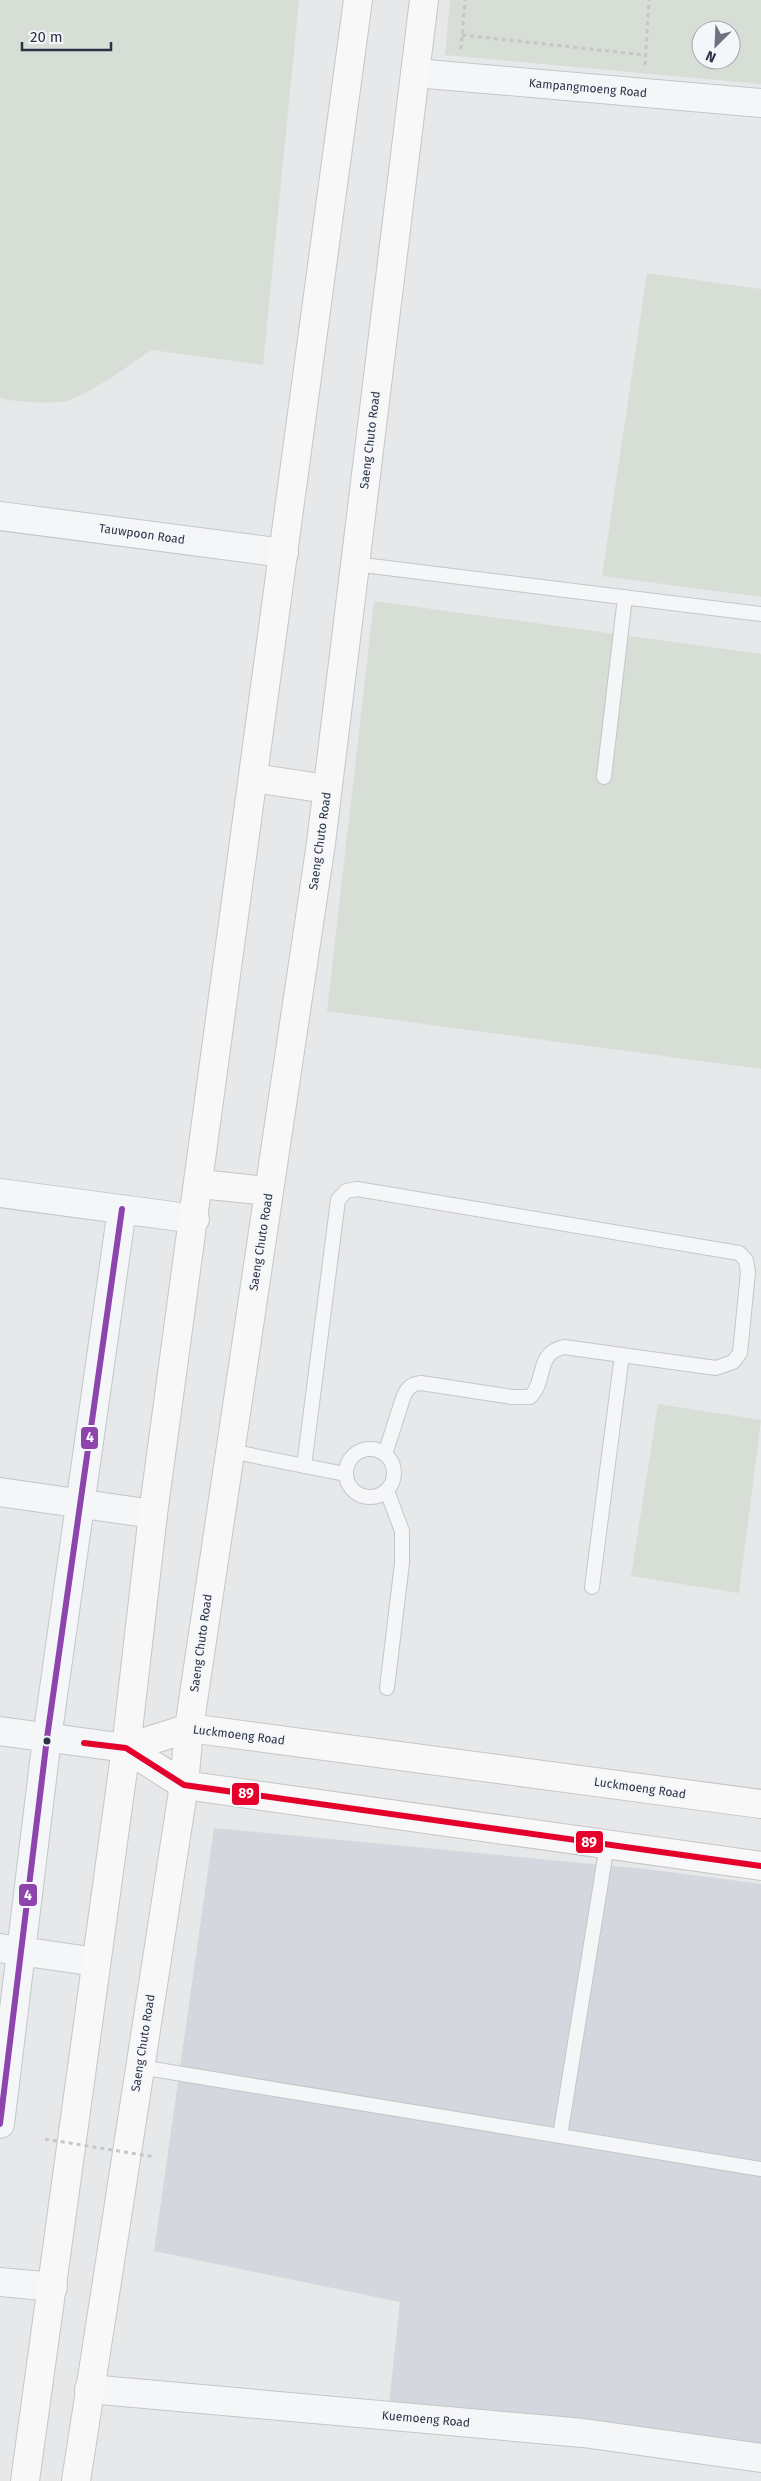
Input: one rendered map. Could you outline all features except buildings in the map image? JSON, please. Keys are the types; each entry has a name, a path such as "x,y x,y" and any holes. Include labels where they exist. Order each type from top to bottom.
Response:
{"main road":[{"path":"25,2481 126,1748 153,1514 200,1184 358,0"},
{"name":"Saeng Chuto Road","path":"76,2481 184,1785 189,1728 327,789 424,0"},
{"path":"254,778 327,789"},
{"path":"200,1184 268,1191"},
{"name":"Luckmoeng Road","path":"126,1748 189,1728 761,1804"},
{"path":"126,1748 184,1785 761,1866"}],"street":[{"name":"Kampangmoeng Road","path":"415,73 761,103"},
{"name":"Tauwpoon Road","path":"0,516 284,553"},
{"path":"0,1193 195,1219"},
{"path":"0,2124 10,1949 47,1738 122,1209"},
{"path":"0,1492 153,1514"},
{"path":"0,1731 126,1748"},
{"path":"10,1949 96,1962"},
{"path":"0,2282 53,2287"},
{"name":"Kuemoeng Road","path":"89,2389 584,2433 761,2458"}],"lane":[{"path":"355,564 761,614"},
{"path":"604,777 625,597"},
{"path":"304,1466 338,1200 346,1192 357,1189 729,1251 739,1253 746,1260 748,1272 740,1353 733,1362 716,1368 564,1347 554,1349 542,1368 536,1392 530,1397 522,1398 413,1384 403,1398 385,1454"},
{"path":"592,1588 622,1355"},
{"path":"372,1449 385,1454 393,1465 394,1479 387,1491 375,1498 361,1496 350,1487 345,1474 348,1461 359,1451 372,1449"},
{"path":"230,1451 345,1474"},
{"path":"387,1491 402,1531 402,1563 387,1688"},
{"path":"560,2136 608,1844"},
{"path":"140,2066 761,2170"}],"path":[{"path":"459,77 465,0"},
{"path":"643,93 649,0"},
{"path":"462,35 645,55"},
{"path":"45,2139 155,2157"}],"shaded area":[{"path":"0,0 299,0 263,365 152,350 101,384 63,402 15,401 0,398"},
{"path":"450,0 761,0 761,84 445,55"},
{"path":"647,273 761,289 761,597 602,576"},
{"path":"374,601 761,654 761,1069 327,1011"},
{"path":"658,1404 761,1420 739,1593 631,1576"},
{"path":"214,1828 646,1869 761,1884 761,2451 389,2403 400,2302 154,2251"}],"transit line":[{"name":"4","path":"0,2124 47,1738 122,1209"},
{"name":"89","path":"84,1743 126,1748 184,1785 761,1866"}]}
